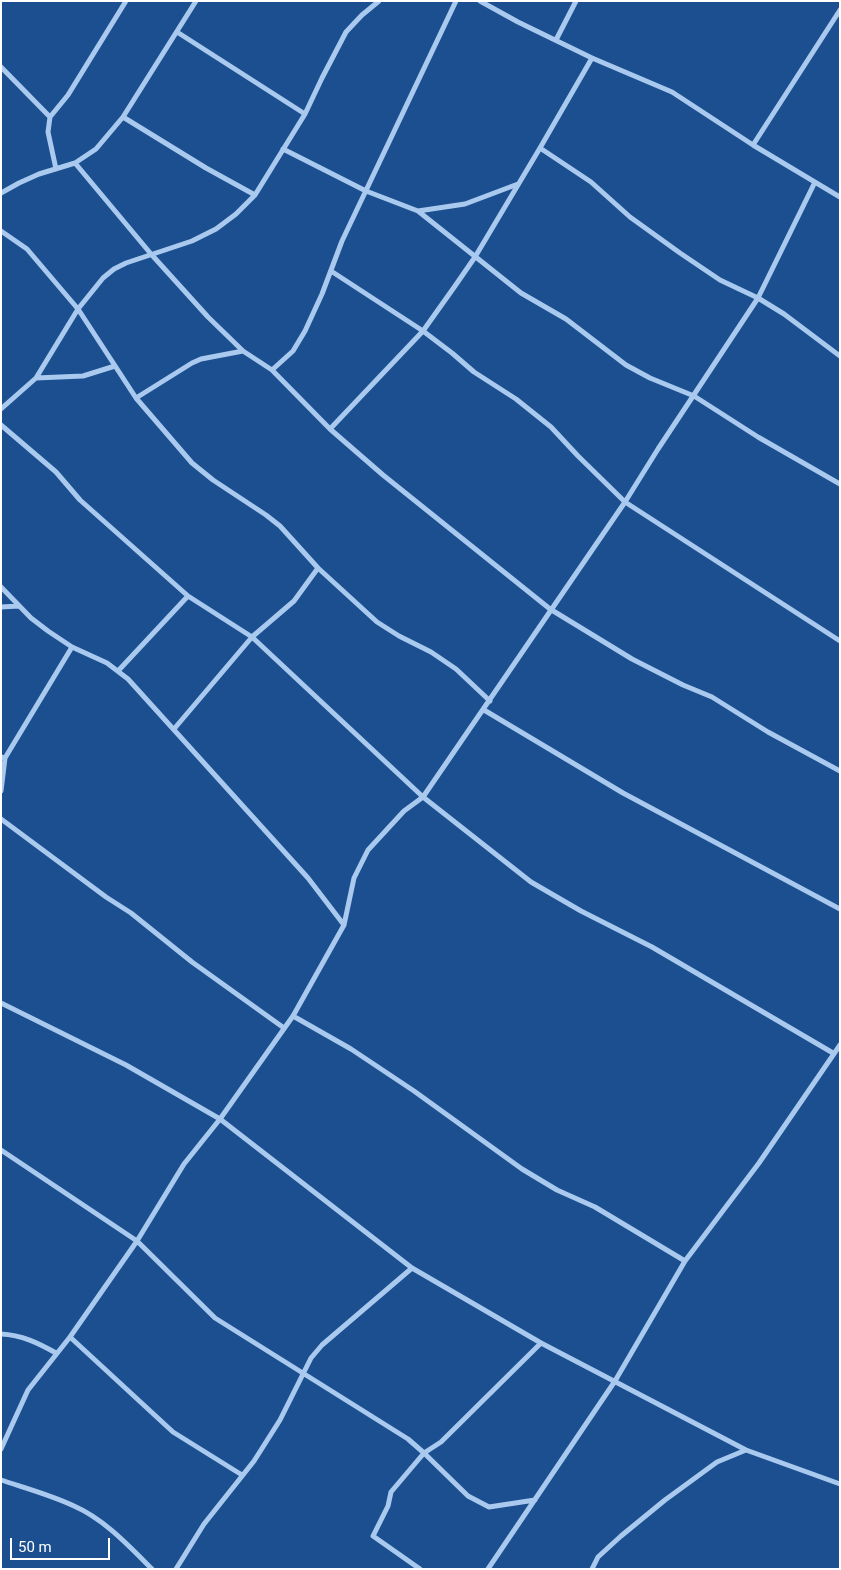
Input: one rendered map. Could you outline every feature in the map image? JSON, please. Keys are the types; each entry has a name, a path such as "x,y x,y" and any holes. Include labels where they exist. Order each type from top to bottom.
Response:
{"street":[{"path":"56,169 48,132 50,116 71,90 126,1"},
{"path":"1,193 19,183 75,163 96,148 123,117 196,1"},
{"path":"1,409 36,378 78,310 103,278 114,270 151,254 192,242 216,229 236,214 255,195 305,114 346,32 379,1"},
{"path":"272,370 293,351 305,331 342,240 456,1"},
{"path":"480,1 592,58 672,92 754,145 839,196"},
{"path":"556,40 576,1"},
{"path":"754,145 840,10"},
{"path":"177,32 305,114"},
{"path":"330,429 422,331 475,256 592,58"},
{"path":"1,67 50,116"},
{"path":"123,117 206,168 255,195"},
{"path":"540,148 591,182 630,217 720,280 758,298 784,314 840,356"},
{"path":"283,149 366,191 418,211 521,294 566,319 626,365 650,378 694,396 758,437 840,484"},
{"path":"75,163 151,254 208,317 243,351 272,370 330,429 383,475 550,609 632,659 683,685 712,697 768,732 840,771"},
{"path":"1,1449 28,1390 70,1337 137,1241 184,1164 220,1119 293,1016 344,925 354,878 368,850 404,811 423,796 484,710 550,609 626,502 658,448 758,298 815,182"},
{"path":"418,211 465,204 519,184"},
{"path":"1,231 27,249 78,310 136,398 192,463 213,480 273,520 318,568 376,622 432,652 456,669 490,701"},
{"path":"331,271 422,331 474,372 516,399 550,427 626,502 840,641"},
{"path":"136,398 201,359 243,351"},
{"path":"36,378 83,376 115,366"},
{"path":"1,425 56,472 80,500 188,596 252,637 423,796 531,882 652,947 833,1054"},
{"path":"174,729 252,637 294,601 318,568"},
{"path":"1,587 19,606 48,631 72,648 107,663 128,680 308,878 344,925"},
{"path":"118,671 188,596"},
{"path":"1,607 19,606"},
{"path":"1,791 3,758 72,648"},
{"path":"484,710 623,794 840,909"},
{"path":"1,819 106,897 131,913 192,962 284,1028"},
{"path":"1,1003 126,1065 220,1119 412,1268 541,1343 746,1450 840,1484"},
{"path":"293,1016 351,1049 414,1091 522,1169 557,1190 595,1207 686,1261"},
{"path":"488,1569 615,1381 686,1261 759,1163 840,1045"},
{"path":"1,1150 137,1241 215,1318 408,1439 468,1496 489,1507 535,1500"},
{"path":"176,1569 204,1524 254,1460 280,1420 311,1358 322,1345 412,1268"},
{"path":"1,1334 34,1340 56,1353"},
{"path":"70,1337 173,1432 242,1475"},
{"path":"420,1569 373,1536 388,1506 391,1492 424,1453 441,1442 541,1343"},
{"path":"592,1569 598,1557 609,1546 665,1500 717,1462 746,1450"},
{"path":"1,1480 75,1506 106,1526 152,1569"}]}
